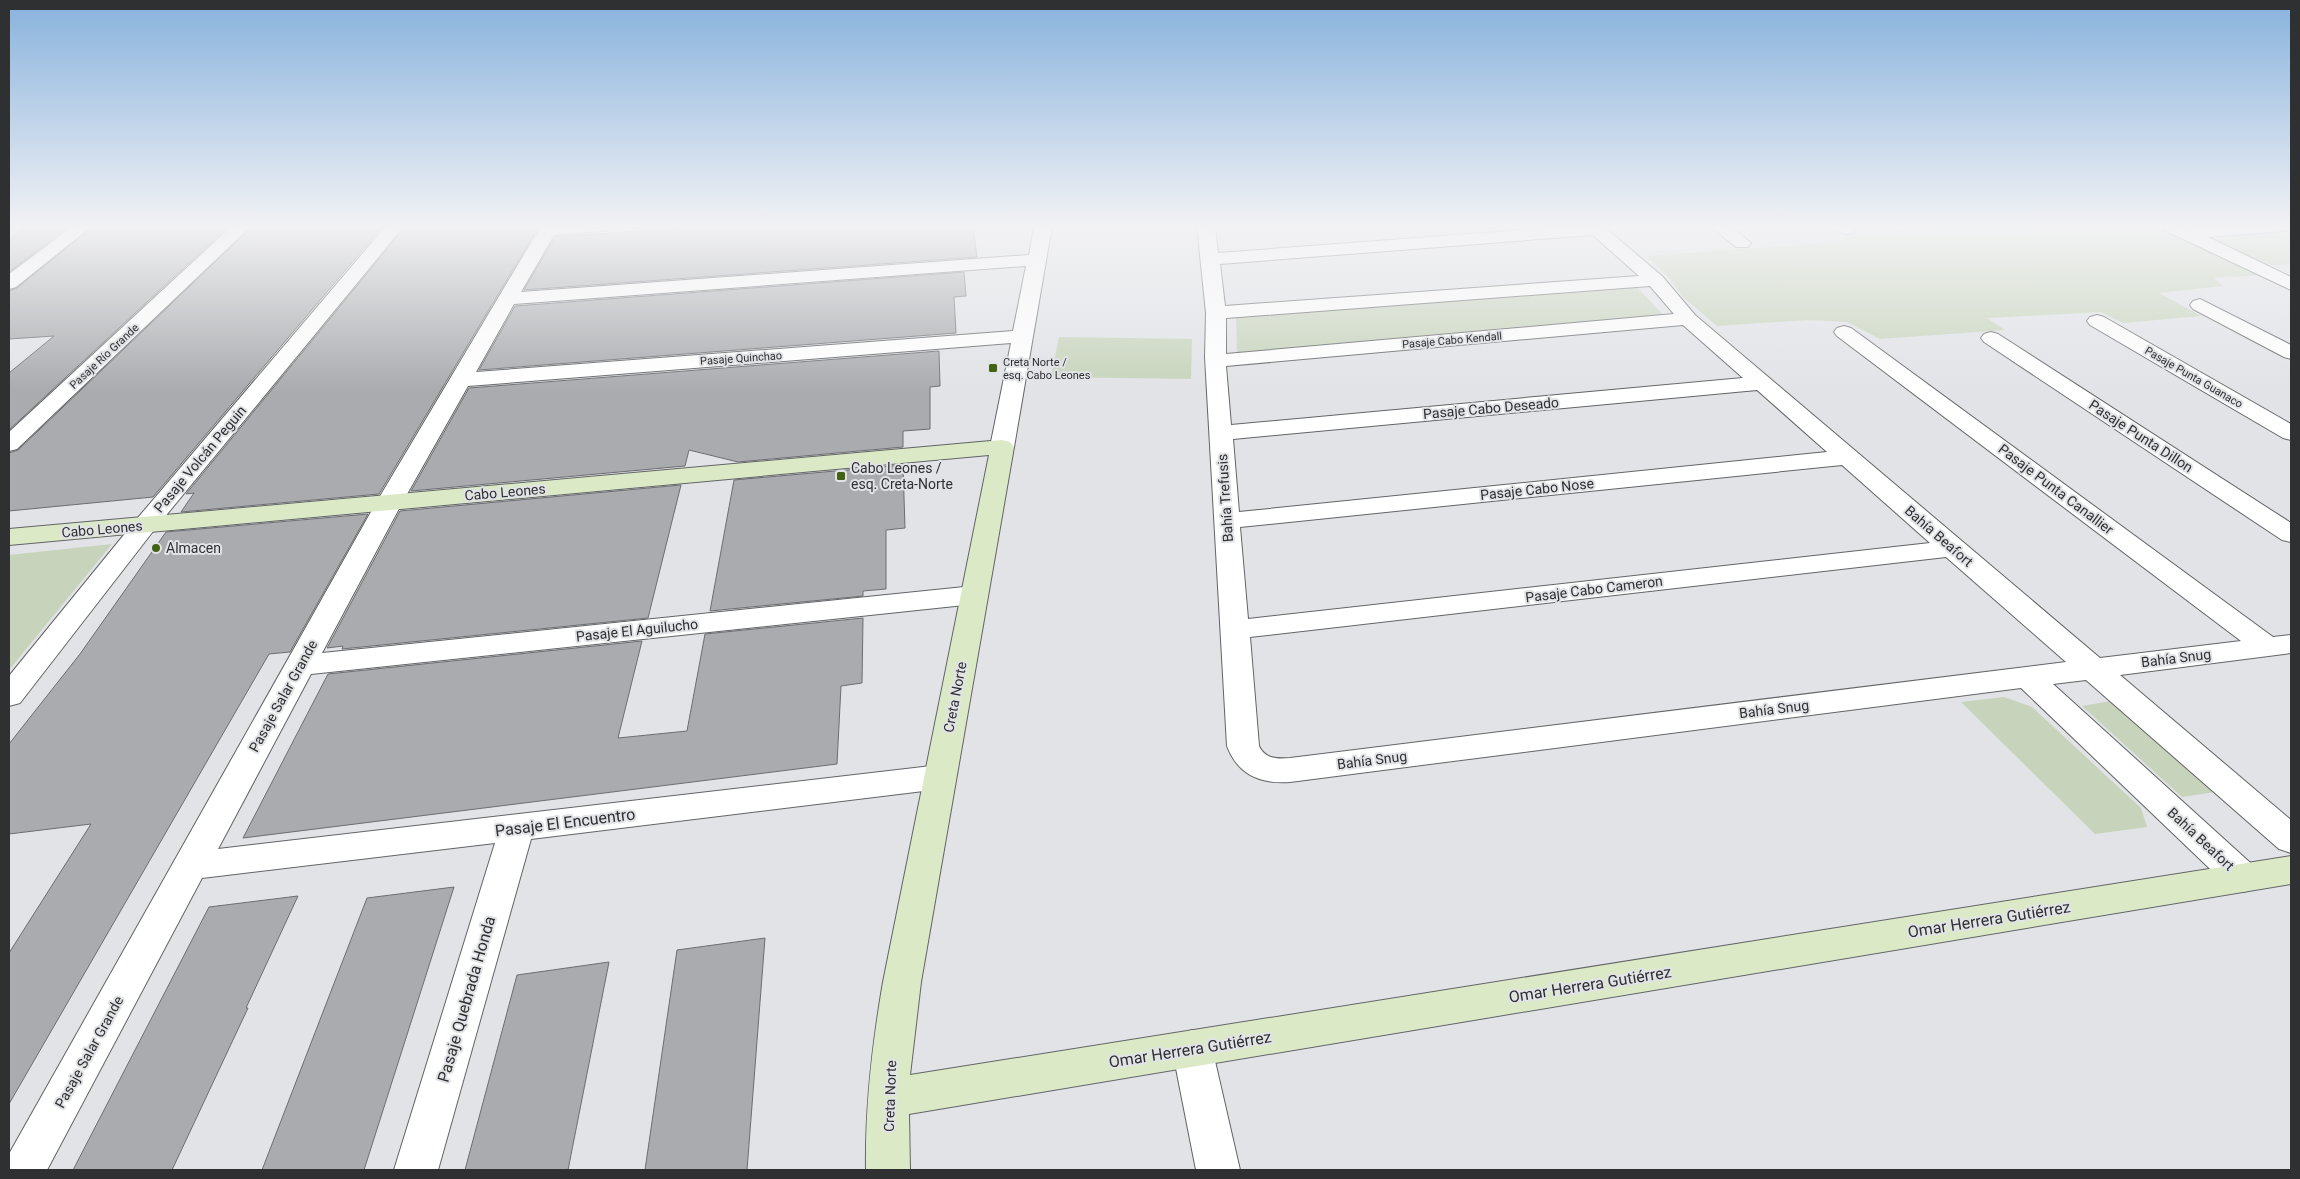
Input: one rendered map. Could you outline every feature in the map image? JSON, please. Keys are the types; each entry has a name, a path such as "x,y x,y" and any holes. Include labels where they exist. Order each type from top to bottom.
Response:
{"street":[{"name":"Pasaje Río Grande","path":"9,444 184,281"},
{"name":"Pasaje Volcán Peguin","path":"9,696 146,525 350,281"},
{"name":"Pasaje Salar Grande","path":"24,1170 389,503 518,281"},
{"path":"507,299 751,281"},
{"name":"Creta Norte","path":"888,1170 888,1098 891,1055 902,982 1033,281"},
{"name":"Bahía Trefusis","path":"1213,281 1216,313 1216,361 1220,434 1243,746 1250,760 1257,765"},
{"path":"1216,313 1641,281"},
{"name":"Bahía Beafort","path":"1656,281 1688,319 2291,840"},
{"path":"2200,305 2291,353"},
{"name":"Pasaje Cabo Kendall","path":"1216,361 1688,319"},
{"name":"Pasaje Punta Guanaco","path":"2097,321 2291,434"},
{"name":"Pasaje Punta Canallier","path":"1844,332 2279,645"},
{"name":"Pasaje Quinchao","path":"460,380 1022,336"},
{"name":"Pasaje Punta Dillon","path":"1991,338 2291,534"},
{"name":"Pasaje Cabo Deseado","path":"1220,434 1762,383"},
{"name":"Cabo Leones","path":"9,537 1002,447"},
{"name":"Pasaje Cabo Nose","path":"1226,521 1848,457"},
{"name":"Pasaje Cabo Cameron","path":"1234,630 1954,548"},
{"name":"Pasaje El Aguilucho","path":"301,665 974,595"},
{"name":"Bahía Snug","path":"1257,765 1279,771 2279,645"},
{"name":"Bahía Beafort","path":"2027,677 2243,878"},
{"name":"Pasaje El Encuentro","path":"190,866 940,777"},
{"name":"Pasaje Quebrada Honda","path":"416,1170 517,828"},
{"name":"Omar Herrera Gutiérrez","path":"888,1098 2291,870"},
{"path":"1192,1048 1218,1170"}],"green space":[{"path":"1672,281 2217,281 2223,286 2159,293 2201,316 2123,323 2101,312 1987,318 2005,330 1880,339 1847,322 1807,320 1717,326 1682,296"},
{"path":"1637,287 1664,316 1237,353 1236,316"},
{"path":"1059,337 1192,339 1191,379 1051,377"},
{"path":"112,544 9,670 9,555"},
{"path":"2004,697 2032,707 2141,808 2147,827 2095,834 1961,702"},
{"path":"2111,701 2215,792 2182,797 2082,706"}],"building":[{"path":"26,281 170,281 9,430 9,373 54,336 9,339 9,291 17,288"},
{"path":"195,281 336,281 153,497 9,511 9,453 18,450"},
{"path":"361,281 506,281 379,494 181,512 194,493 186,494"},
{"path":"529,281 647,281 524,290"},
{"path":"845,281 965,281 966,296 954,297 956,333 479,370 515,306"},
{"path":"939,351 940,386 930,387 930,429 903,431 903,447 738,462 689,450 685,466 411,491 469,388"},
{"path":"903,465 905,528 886,530 886,589 863,591 863,596 710,611 734,480"},
{"path":"681,485 648,618 342,649 343,646 327,648 400,511"},
{"path":"368,514 290,652 269,654 9,1104 9,953 91,824 9,834 9,744 80,654 166,532"},
{"path":"863,618 862,683 841,686 837,764 243,838 328,674 642,641 618,738 687,731 705,634"},
{"path":"454,887 364,1170 262,1170 367,898"},
{"path":"298,896 172,1170 73,1170 209,907"},
{"path":"765,938 747,1170 645,1170 677,950"},
{"path":"609,962 568,1170 465,1170 517,975"}],"place":[{"name":"Creta Norte / esq. Cabo Leones","path":"993,368"},
{"name":"Cabo Leones / esq. Creta-Norte","path":"841,476"},
{"name":"Almacen","path":"156,548"}]}
